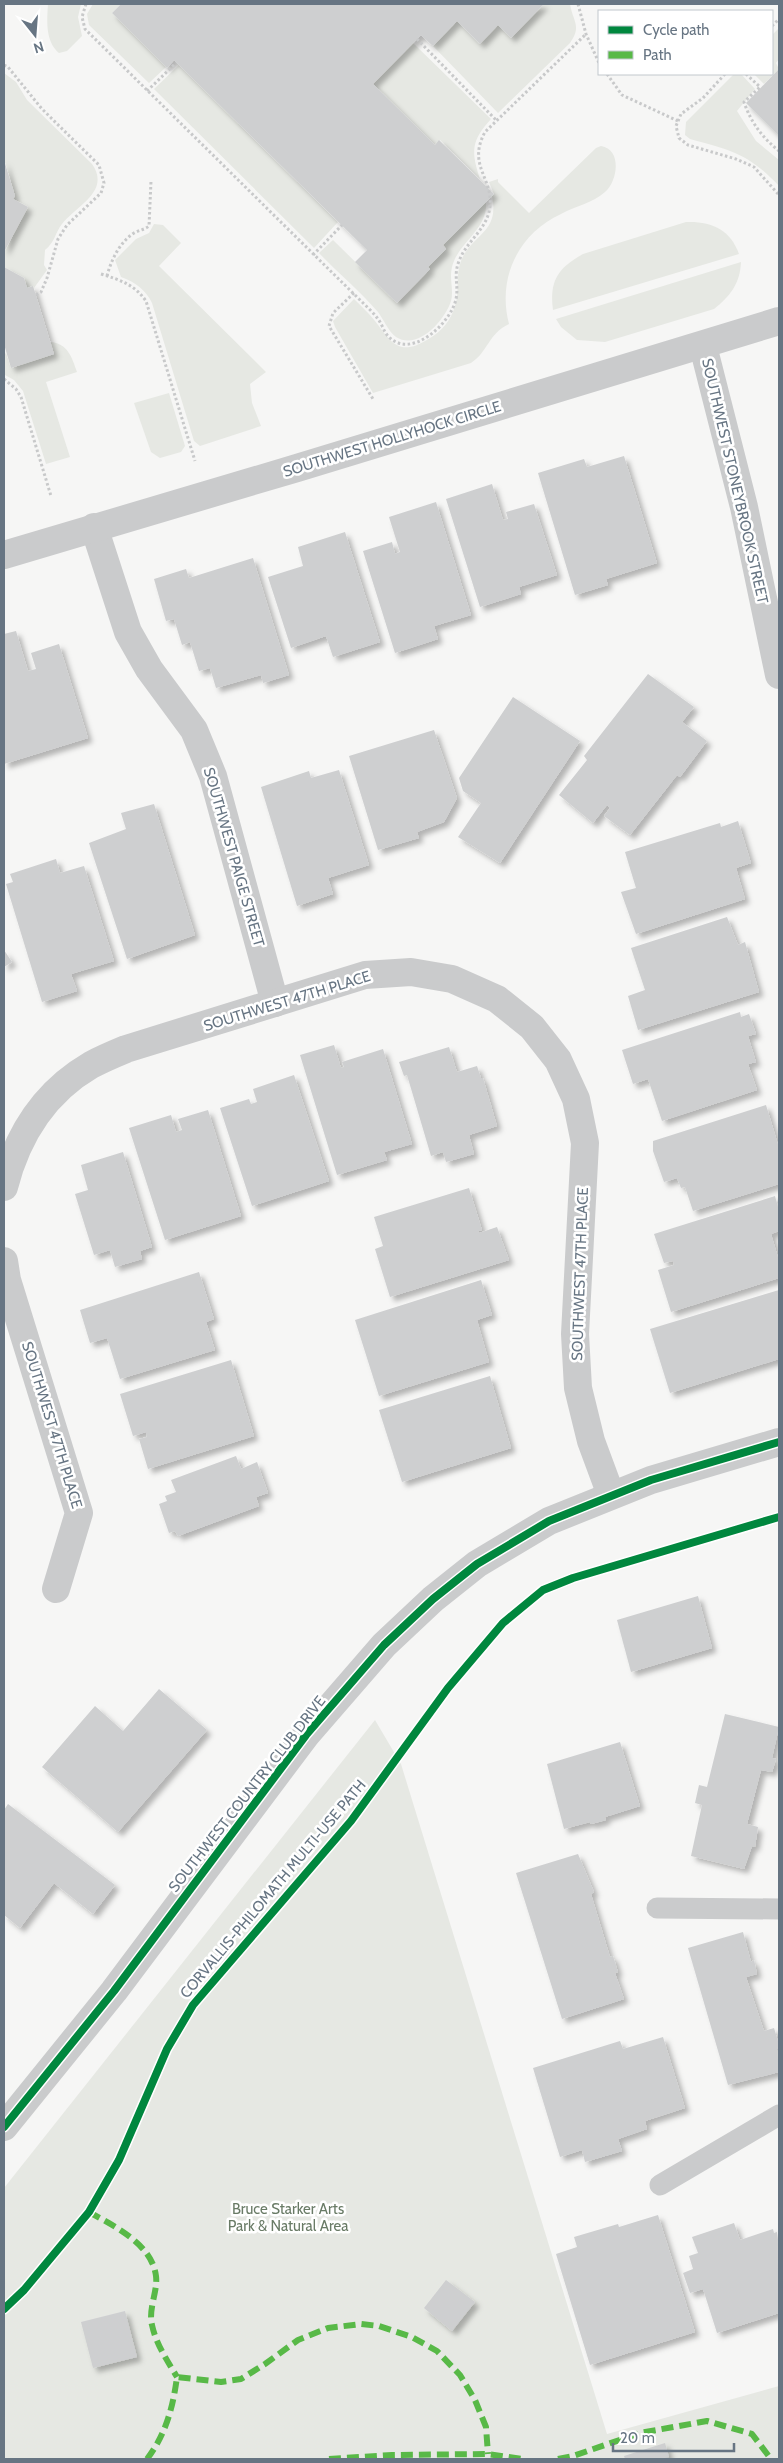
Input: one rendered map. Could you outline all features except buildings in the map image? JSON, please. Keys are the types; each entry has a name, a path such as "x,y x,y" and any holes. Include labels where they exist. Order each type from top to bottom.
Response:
{"street":[{"name":"SOUTHWEST HOLLYHOCK CIRCLE","path":"4,554 596,376 703,346 779,321"},
{"name":"SOUTHWEST STONEYBROOK STREET","path":"703,346 744,507 779,674"},
{"name":"SOUTHWEST PAIGE STREET","path":"94,527 128,632 150,669 194,730 213,776 275,1003"},
{"name":"SOUTHWEST 47TH PLACE","path":"4,1187 12,1156 32,1120 57,1090 90,1065 126,1049 365,975 411,972 452,979 497,999 532,1027 558,1060 576,1099 585,1143 575,1334 578,1388 591,1441 612,1494"},
{"name":"SOUTHWEST 47TH PLACE","path":"4,1261 7,1280 79,1513 56,1589"},
{"name":"SOUTHWEST COUNTRY CLUB DRIVE","path":"4,2127 114,1991 306,1735 384,1645 432,1598 477,1564 549,1520 612,1494 779,1442"}],"lane":[{"path":"657,1908 779,1909"},
{"path":"660,2185 779,2115"}],"path":[{"path":"86,4 83,9 85,29 313,256 354,293 379,320 388,336 398,342 413,343 425,339 442,325 452,312 457,297 454,275 458,262 464,251 486,224 491,203 478,156 482,138 586,34"},
{"path":"578,4 586,34 598,61"},
{"path":"417,39 497,121"},
{"path":"147,91 176,63"},
{"path":"4,65 8,67 42,109 98,165 104,182 101,193 62,232 58,239 47,278 40,292 36,295"},
{"path":"608,75 622,95 678,122"},
{"path":"724,75 703,98 681,114 676,126 679,138 688,145 736,159 754,167 769,181 779,195"},
{"path":"747,75 760,87 744,102 747,111 753,123 767,141 779,151"},
{"path":"107,276 111,260 118,251 134,233 149,226 151,181"},
{"path":"313,256 342,225"},
{"path":"101,274 128,283 139,291 146,301 205,495"},
{"path":"354,293 333,313 329,326 373,399"},
{"path":"4,379 16,389 21,397 51,496"}],"green space":[{"path":"48,4 81,4 78,17 82,36 67,51 59,53 51,43 47,17"},
{"path":"93,4 121,4 112,13 166,67 149,83 89,25 87,14"},
{"path":"544,4 570,4 576,24 574,37 498,113 433,46 457,21 479,44 498,25 511,38"},
{"path":"779,28 779,59 776,63 779,69 773,75 773,34"},
{"path":"413,43 491,119 476,140 474,154 480,179 440,140 435,145 373,84"},
{"path":"179,65 338,222 314,248 154,89"},
{"path":"4,73 16,82 27,100 92,164 97,174 95,190 62,224 51,244 45,250 44,265 47,270 34,288 33,286 27,288 24,278 4,267 4,252 28,207 13,199 15,196 4,159"},
{"path":"733,75 742,75 755,89 737,111 756,141 779,160 779,186 758,167 739,155 717,146 690,139 685,135 686,122"},
{"path":"755,75 773,75 764,84"},
{"path":"601,146 608,148 615,159 616,166 613,181 600,196 566,211 546,223 522,245 514,259 506,290 509,324 492,338 477,359 471,363 373,393 333,321 354,299 370,315 386,336 397,345 411,347 434,335 446,325 453,311 461,261 466,252 489,226 492,218 492,196 494,194 489,182 498,179 498,182 529,213 596,148"},
{"path":"486,202 485,212 478,228 455,258 451,276 452,297 448,309 430,331 413,340 404,340 393,335 371,304 319,253 333,240 397,303 430,269 428,267 446,249 443,245"},
{"path":"686,222 704,223 718,228 730,238 739,254 553,310 552,291 554,283 561,270 574,259 583,254"},
{"path":"154,224 163,225 181,243 159,266 266,372 250,384 252,403 261,426 200,446 194,441 152,303 140,287 121,277 115,260 136,239 149,233"},
{"path":"741,262 739,277 733,289 714,309 605,342 577,340 561,327 556,319"},
{"path":"50,342 65,348 77,372 46,382 70,457 46,464 23,391 14,380 5,375 4,355 6,353 11,368 54,354"},
{"path":"169,393 185,446 181,452 160,458 151,452 134,403"},
{"name":"Bruce Starker Arts Park & Natural Area","path":"375,1720 401,1764 607,2434 779,2386 779,2459 4,2459 4,2188"}],"marked path":[{"path":"89,2212 120,2230 140,2245 153,2265 156,2276 156,2288 151,2313 152,2325 159,2345 177,2377"},
{"path":"147,2459 154,2450 168,2420 177,2377 221,2382 241,2379 298,2340 328,2328 361,2324 379,2326 412,2337 437,2351 460,2375 475,2400 486,2427 488,2454"},
{"path":"558,2459 573,2456 640,2433 707,2421 752,2434 771,2459"},
{"path":"329,2459 392,2455 488,2454 522,2459"}],"cycle path":[{"path":"4,2127 114,1991 306,1735 384,1645 433,1599 477,1564 549,1521 651,1480 779,1442"},
{"name":"CORVALLIS-PHILOMATH MULTI-USE PATH","path":"4,2309 24,2290 89,2212 119,2160 167,2049 193,2005 351,1821 448,1688 503,1623 543,1590 573,1578 779,1517"}]}
